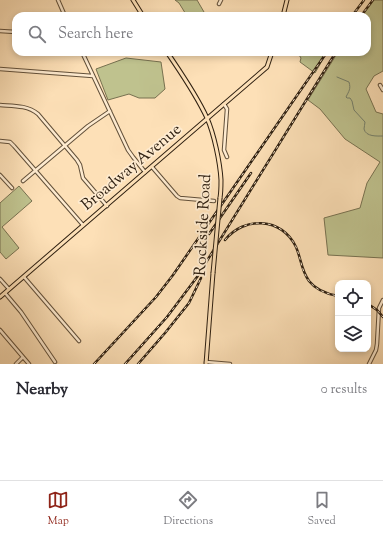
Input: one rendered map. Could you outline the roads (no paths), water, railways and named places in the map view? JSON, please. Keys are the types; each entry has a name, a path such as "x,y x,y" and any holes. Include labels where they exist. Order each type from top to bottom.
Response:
{"main road":[{"path":"133,0 140,12"},
{"path":"283,12 287,0"},
{"name":"Rockside Road","path":"170,56 194,93 207,119 220,168 220,198 206,363"},
{"name":"Broadway Avenue","path":"0,297 267,67 271,56"}],"street":[{"path":"58,0 63,12"},
{"path":"220,4 221,0"},
{"path":"0,31 12,32"},
{"path":"84,56 128,150 145,172"},
{"path":"0,69 93,76"},
{"path":"380,84 383,90"},
{"path":"224,104 227,109 224,150 227,157"},
{"path":"0,105 26,108 35,111 79,162 83,178 107,206"},
{"path":"23,181 88,126 110,111"},
{"path":"0,141 8,141 12,144 83,225"},
{"path":"152,167 180,198 214,201"},
{"path":"0,174 12,188"},
{"path":"24,277 79,341"},
{"path":"0,279 8,289"},
{"path":"5,293 21,312 55,362"},
{"path":"368,364 376,350 379,308 383,300"},
{"path":"0,330 29,364"},
{"path":"16,364 23,357"},
{"path":"206,363 230,364"}],"waterway":[{"path":"337,77 349,82 350,88 346,97 350,98 354,110 365,122 365,132 372,136 383,136"}],"railway":[{"path":"355,12 364,0"},
{"path":"364,12 373,0"},
{"path":"94,364 156,297 173,275 324,56"},
{"path":"125,364 167,317 197,277 334,56"},
{"path":"209,234 251,173"},
{"path":"225,240 233,232 252,224 262,223 272,225 282,230 290,237 296,247 304,273 309,281 322,291 335,295"},
{"path":"138,364 189,303 201,278"},
{"path":"371,306 383,317"}]}
